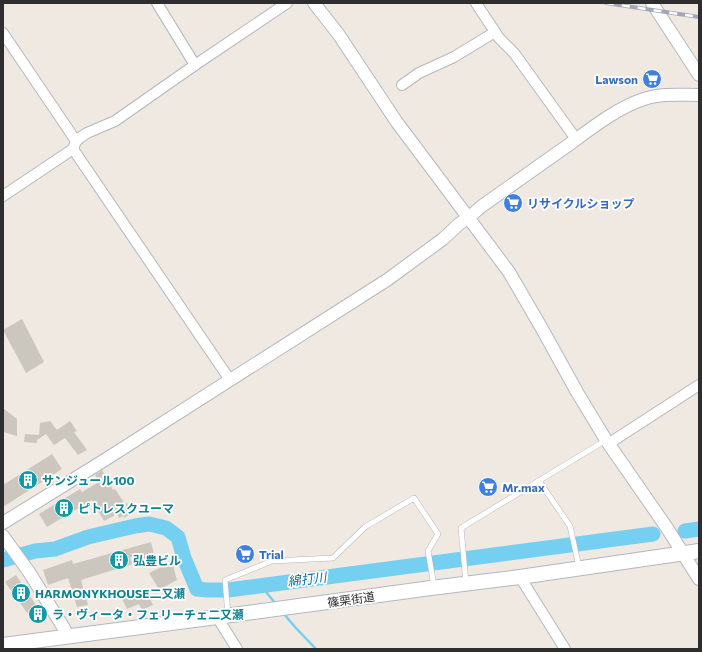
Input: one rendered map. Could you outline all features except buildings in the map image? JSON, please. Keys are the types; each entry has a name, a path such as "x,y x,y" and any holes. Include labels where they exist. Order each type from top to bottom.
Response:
{"main road":[{"name":"篠栗街道","path":"3,645 520,577 699,551"}],"street":[{"path":"157,3 195,65"},
{"path":"3,196 74,145 87,133 115,121 287,3"},
{"path":"314,3 339,35 396,121 509,272 607,442 667,528 699,579"},
{"path":"476,3 499,38 514,53 576,139"},
{"path":"652,3 699,75"},
{"path":"402,85 419,73 454,57 495,32"},
{"path":"3,33 74,145 230,380"},
{"path":"3,523 103,461 386,280 443,239 482,206 608,117 644,99 671,95 699,95"},
{"path":"607,442 699,385"},
{"path":"3,536 29,572 65,630 67,637"},
{"path":"520,577 565,649"},
{"path":"223,617 237,649"}],"lane":[{"path":"466,584 461,528 539,480 607,442"},
{"path":"539,480 570,526 579,568"},
{"path":"223,617 225,580 272,561 333,558 365,527 414,498 438,534 428,551 434,588"}],"waterway":[{"name":"綿打川","path":"3,560 35,551 55,549 88,537 149,524 166,528 178,537 184,558 197,589 228,590 653,534"},
{"name":"綿打川","path":"685,531 699,529"},
{"path":"261,586 276,604"},
{"path":"284,614 316,649"}],"railway":[{"path":"606,3 699,17"}],"place":[{"name":"Lawson","path":"652,79"},
{"name":"リサイクルショップ","path":"513,203"},
{"name":"サンジュール100","path":"28,480"},
{"name":"Mr.max","path":"488,487"},
{"name":"ピトレスクユーマ","path":"64,508"},
{"name":"Trial","path":"245,554"},
{"name":"弘豊ビル","path":"119,560"},
{"name":"HARMONYKHOUSE二又瀬","path":"21,593"},
{"name":"ラ・ヴィータ・フェリーチェ二又瀬","path":"38,614"}]}
